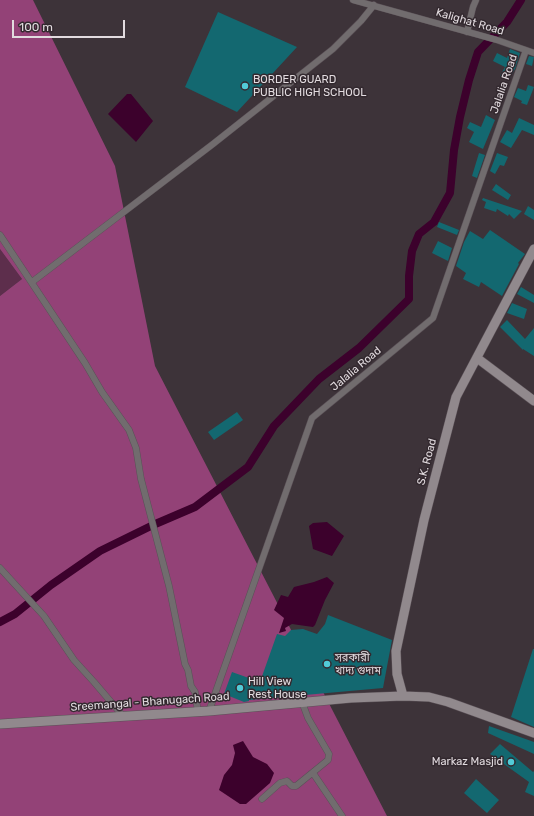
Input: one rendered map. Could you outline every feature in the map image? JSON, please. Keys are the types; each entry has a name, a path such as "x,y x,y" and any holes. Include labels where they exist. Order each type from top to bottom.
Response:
{"main road":[{"name":"S.K. Road","path":"403,696 397,674 396,651 422,528 456,397 534,249"},
{"path":"477,358 534,401"},
{"name":"Sreemangal - Bhanugach Road","path":"0,724 198,712 350,698 403,696 429,697 448,702 534,734"}],"street":[{"name":"Kalighat Road","path":"353,0 497,40 534,53"},
{"path":"467,32 476,0"},
{"path":"32,282 213,144 333,49 361,21 374,5"},
{"name":"Jalalia Road","path":"209,711 312,418 433,318 526,50"},
{"path":"0,235 85,363 102,392 129,430 136,448 141,479 169,586 185,664 188,670 191,686 195,692 198,712"},
{"path":"0,568 27,596 41,613 74,660 123,716"},
{"path":"262,799 280,783 287,781 292,786 296,786 328,760 329,754 308,718 302,702"},
{"path":"313,773 342,816"}],"shaded area":[{"path":"0,0 33,0 115,166 155,366 387,816 0,816 0,296 22,279 0,249"},
{"path":"127,94 131,94 153,121 136,142 108,114"},
{"path":"0,249 22,279 0,296"},
{"path":"327,522 344,536 332,556 313,549 309,526 313,523"},
{"path":"327,577 334,583 315,625 313,627 292,624 285,628 286,631 279,633 284,618 274,610 281,595 288,597 294,587"},
{"path":"243,741 253,757 267,764 274,773 270,783 246,804 240,804 219,790 224,775 232,765 235,753 233,745"}],"building":[{"path":"218,12 297,47 237,112 185,87"},
{"path":"510,49 520,53 515,69 508,80 500,76 505,67 493,61 497,53 507,58"},
{"path":"529,56 534,57 532,66 526,64"},
{"path":"528,85 534,87 527,105 521,103 522,101 514,97 518,88 526,91"},
{"path":"486,115 495,120 483,149 469,142 474,132 467,128 470,122 481,127"},
{"path":"519,118 534,125 534,135 522,130 511,148 500,142 507,130 512,133"},
{"path":"479,153 485,155 477,178 472,176"},
{"path":"497,153 508,157 504,166 500,165 495,174 490,171"},
{"path":"496,184 511,195 508,200 492,190"},
{"path":"483,198 522,211 514,219 509,214 508,216 497,209 496,212 484,208 486,202 482,200"},
{"path":"528,206 534,210 534,220 524,214"},
{"path":"439,222 459,230 457,235 437,227"},
{"path":"490,230 525,254 518,263 519,264 502,296 481,282 479,287 463,279 466,273 456,266 464,242 470,231 483,239"},
{"path":"438,241 452,248 448,261 432,253"},
{"path":"521,287 534,295 534,303 517,294"},
{"path":"512,303 527,309 524,319 507,313"},
{"path":"507,320 525,339 534,328 534,356 523,350 500,327"},
{"path":"237,412 243,420 214,440 208,432"},
{"name":"সরকারী খাদ্য গুদাম","path":"328,615 392,640 383,688 249,700 244,702 224,694 232,672 260,682 277,634 285,636 291,630 303,629 317,634 325,624"},
{"path":"534,649 534,727 511,717"},
{"path":"489,726 534,742 534,754 488,733"},
{"name":"Markaz Masjid","path":"500,744 533,772 534,771 534,796 525,792 529,782 490,754"},
{"path":"476,779 499,800 487,813 464,793"}],"waterway":[{"path":"0,622 15,614 51,585 100,551 153,525 195,507 248,467 274,426 319,379 359,348 409,299 409,276 412,251 419,234 434,222 450,193 454,150 460,117 469,80 478,52 507,22 521,0"}],"place":[{"name":"BORDER GUARD PUBLIC HIGH SCHOOL","path":"245,86"},
{"name":"সরকারী খাদ্য গুদাম","path":"327,664"},
{"name":"Hill View Rest House","path":"240,688"},
{"name":"Markaz Masjid","path":"511,762"}]}
